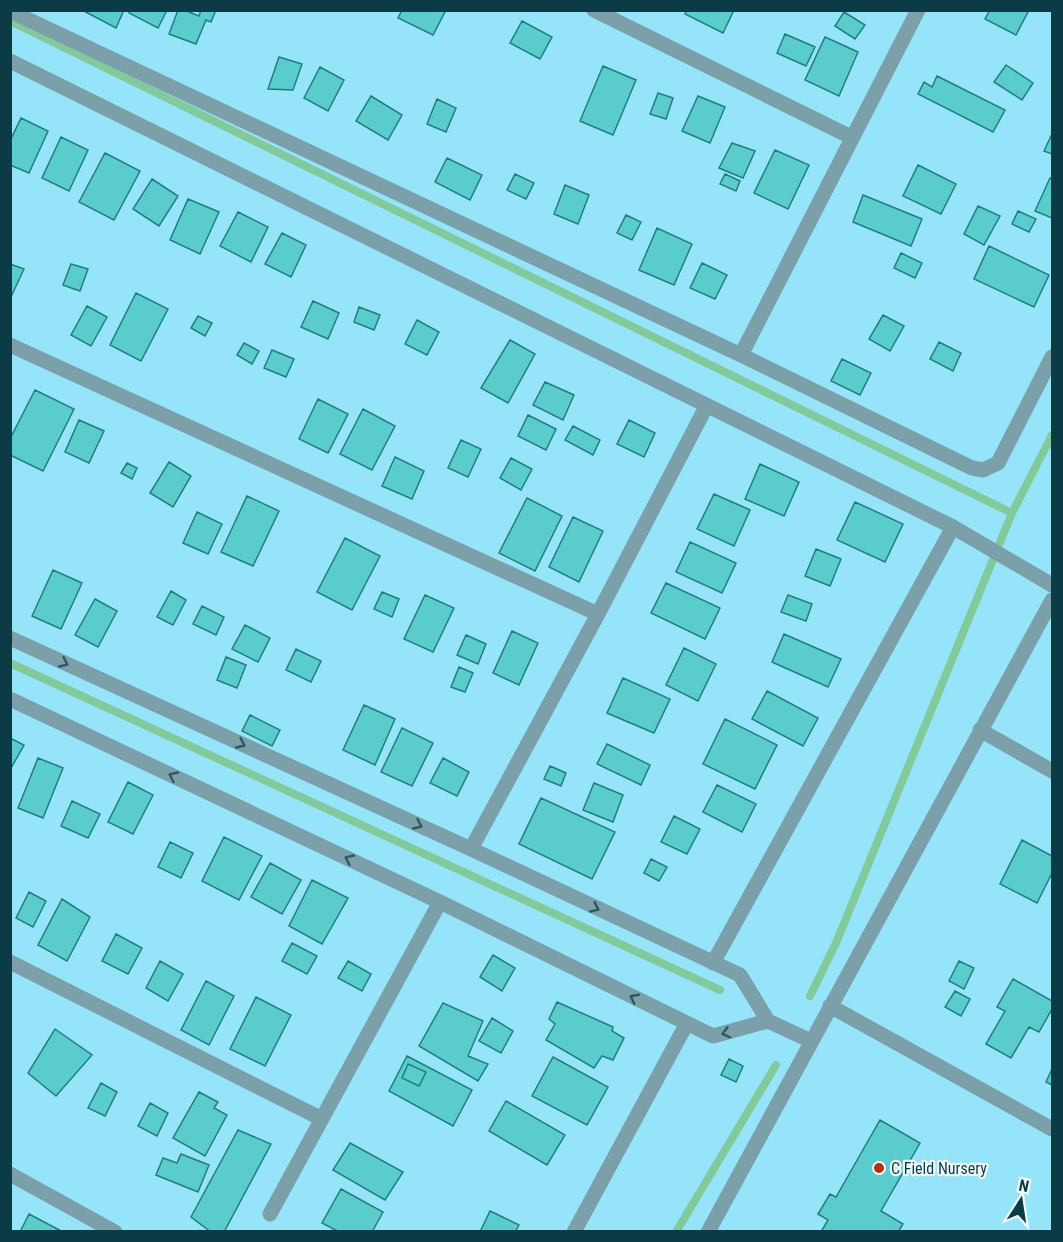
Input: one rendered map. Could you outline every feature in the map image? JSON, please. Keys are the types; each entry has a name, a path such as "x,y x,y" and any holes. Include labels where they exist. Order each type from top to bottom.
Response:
{"street":[{"path":"594,10 851,137"},
{"path":"741,355 918,10"},
{"path":"10,11 34,16 972,468 983,470 998,463 1053,357"},
{"path":"10,61 706,407 953,527 1049,583"},
{"path":"10,345 598,614"},
{"path":"471,849 598,614 706,407"},
{"path":"713,963 953,527"},
{"path":"708,1232 1053,600"},
{"path":"10,639 471,849 740,975 768,1022 811,1041"},
{"path":"10,699 440,902 686,1025 713,1036 768,1022"},
{"path":"980,730 1053,771"},
{"path":"270,1214 440,902"},
{"path":"10,962 322,1119"},
{"path":"830,1006 1053,1129"},
{"path":"574,1232 686,1025"},
{"path":"10,1174 115,1232"}],"building":[{"path":"82,10 124,10 116,28"},
{"path":"130,10 167,10 158,28 129,13"},
{"path":"178,10 199,16 201,10 216,10 211,22 206,20 196,44 169,34"},
{"path":"402,10 446,10 433,35 398,18"},
{"path":"687,10 734,10 723,33 685,14"},
{"path":"990,10 1029,10 1016,35 985,19"},
{"path":"844,12 865,25 855,39 835,26"},
{"path":"522,21 552,37 540,59 510,43"},
{"path":"785,34 815,47 806,66 777,53"},
{"path":"825,37 858,52 839,96 805,80"},
{"path":"279,57 302,64 293,90 268,89"},
{"path":"1006,65 1033,83 1022,100 994,82"},
{"path":"603,66 636,80 613,135 580,121"},
{"path":"320,67 344,80 328,111 304,98"},
{"path":"937,76 1005,110 993,132 918,94 924,82 932,87"},
{"path":"658,93 673,98 666,119 650,114"},
{"path":"371,96 402,115 388,140 356,121"},
{"path":"698,96 725,107 710,143 682,131"},
{"path":"437,99 456,108 446,132 427,124"},
{"path":"21,118 48,131 29,173 10,165 10,141"},
{"path":"61,137 88,150 69,191 42,178"},
{"path":"1052,137 1052,154 1044,151"},
{"path":"732,143 755,151 743,178 719,168"},
{"path":"775,150 809,165 788,209 754,193"},
{"path":"105,153 140,171 114,220 79,202"},
{"path":"447,158 482,175 470,200 435,182"},
{"path":"918,165 956,184 941,214 903,196"},
{"path":"515,174 534,183 526,199 507,190"},
{"path":"725,174 740,181 736,191 720,184"},
{"path":"1050,178 1052,179 1052,218 1035,211"},
{"path":"152,179 178,196 159,226 133,209"},
{"path":"565,185 589,195 578,224 554,214"},
{"path":"863,195 922,219 911,246 853,222"},
{"path":"188,199 219,212 200,254 170,240"},
{"path":"978,206 1000,216 984,245 964,234"},
{"path":"1018,211 1036,219 1029,232 1012,224"},
{"path":"238,212 268,227 251,262 220,246"},
{"path":"626,215 641,222 632,240 617,233"},
{"path":"657,228 692,244 674,285 639,270"},
{"path":"282,233 306,245 291,277 265,264"},
{"path":"989,246 1049,275 1034,307 974,279"},
{"path":"901,253 922,263 915,278 894,268"},
{"path":"702,263 727,275 715,299 690,288"},
{"path":"10,264 24,269 10,299"},
{"path":"71,264 88,269 80,291 63,285"},
{"path":"136,293 168,309 141,361 110,345"},
{"path":"313,301 339,313 328,339 301,327"},
{"path":"87,306 107,317 91,346 71,335"},
{"path":"359,307 380,315 374,330 354,322"},
{"path":"883,315 904,326 890,351 869,339"},
{"path":"198,316 212,323 205,336 191,328"},
{"path":"417,320 439,332 427,355 405,344"},
{"path":"510,340 535,354 508,403 481,388"},
{"path":"939,342 961,353 953,371 930,359"},
{"path":"244,343 259,351 252,364 237,355"},
{"path":"272,350 294,359 286,377 264,368"},
{"path":"842,359 871,373 860,395 831,381"},
{"path":"545,382 574,395 563,420 533,405"},
{"path":"35,390 74,409 43,471 10,455 10,439"},
{"path":"318,399 348,414 328,453 299,439"},
{"path":"363,409 395,426 372,470 340,454"},
{"path":"528,415 556,429 546,450 518,436"},
{"path":"79,420 104,431 89,463 65,452"},
{"path":"629,420 655,433 644,457 617,444"},
{"path":"573,426 600,440 593,455 565,440"},
{"path":"461,440 481,449 468,477 448,468"},
{"path":"395,457 424,471 412,499 382,486"},
{"path":"511,458 532,469 521,490 500,478"},
{"path":"169,462 191,476 173,507 150,493"},
{"path":"127,463 137,468 132,479 121,473"},
{"path":"760,464 799,482 784,516 745,499"},
{"path":"714,494 750,510 734,546 697,529"},
{"path":"247,496 279,511 253,566 221,552"},
{"path":"527,498 562,516 535,571 499,553"},
{"path":"855,502 903,524 885,562 837,540"},
{"path":"197,512 222,524 208,554 183,543"},
{"path":"573,517 603,531 579,582 549,567"},
{"path":"345,538 380,556 352,610 317,592"},
{"path":"690,542 736,563 722,593 676,572"},
{"path":"816,549 841,559 830,586 805,576"},
{"path":"53,570 82,583 61,629 32,616"},
{"path":"666,583 720,608 705,639 651,613"},
{"path":"171,591 186,600 173,625 157,617"},
{"path":"382,592 399,599 392,617 374,609"},
{"path":"425,595 454,608 433,652 404,639"},
{"path":"788,595 812,604 806,621 781,612"},
{"path":"95,599 117,611 98,647 75,635"},
{"path":"202,606 224,617 216,635 193,624"},
{"path":"245,625 270,638 258,662 232,649"},
{"path":"512,631 538,643 519,685 493,673"},
{"path":"784,634 841,659 828,687 772,662"},
{"path":"466,635 486,644 478,664 457,655"},
{"path":"684,648 716,664 698,701 666,685"},
{"path":"296,649 321,661 311,682 286,670"},
{"path":"226,657 246,665 237,688 217,680"},
{"path":"459,667 473,673 465,692 451,687"},
{"path":"623,678 670,699 654,733 607,713"},
{"path":"767,691 818,718 803,746 752,719"},
{"path":"364,705 395,719 375,765 343,750"},
{"path":"250,715 280,730 272,746 242,731"},
{"path":"725,719 777,745 755,789 703,764"},
{"path":"402,728 433,743 412,786 381,772"},
{"path":"10,738 24,745 10,770"},
{"path":"607,744 650,765 641,785 597,764"},
{"path":"38,758 63,768 43,818 18,808"},
{"path":"443,758 469,772 457,796 430,783"},
{"path":"550,766 566,773 561,786 544,779"},
{"path":"128,782 153,795 133,834 108,822"},
{"path":"594,783 623,795 613,822 583,810"},
{"path":"717,785 756,804 742,832 703,812"},
{"path":"541,798 615,832 592,879 519,844"},
{"path":"72,801 100,814 88,838 61,826"},
{"path":"674,816 700,829 687,854 661,842"},
{"path":"224,837 262,856 239,900 202,881"},
{"path":"1022,840 1052,856 1052,873 1037,903 1000,884"},
{"path":"170,842 193,853 181,878 158,867"},
{"path":"651,859 667,867 659,881 644,873"},
{"path":"270,863 301,880 282,914 251,897"},
{"path":"312,880 348,898 322,944 289,926"},
{"path":"29,892 46,901 33,927 16,918"},
{"path":"62,899 90,917 67,961 38,945"},
{"path":"116,934 142,948 128,974 102,961"},
{"path":"292,943 317,956 307,974 282,961"},
{"path":"493,955 515,968 502,991 480,977"},
{"path":"160,961 183,974 168,1001 146,988"},
{"path":"348,961 371,974 362,991 338,978"},
{"path":"959,961 974,968 964,989 949,981"},
{"path":"1013,979 1052,1001 1052,1009 1039,1032 1029,1027 1011,1058 986,1044 1005,1011 997,1007"},
{"path":"206,981 234,996 209,1045 181,1030"},
{"path":"955,991 970,999 961,1016 945,1007"},
{"path":"256,997 291,1015 265,1066 230,1049"},
{"path":"557,1002 613,1027 612,1031 624,1038 613,1060 602,1056 594,1068 546,1040 555,1024 549,1019"},
{"path":"443,1003 483,1021 468,1056 488,1064 478,1081 419,1046"},
{"path":"492,1018 513,1031 501,1053 479,1041"},
{"path":"55,1029 92,1055 56,1096 28,1073"},
{"path":"407,1056 472,1090 453,1126 389,1091"},
{"path":"553,1057 608,1087 587,1125 532,1096"},
{"path":"729,1059 743,1066 736,1082 721,1075"},
{"path":"408,1064 426,1072 419,1086 402,1078"},
{"path":"1052,1069 1052,1085 1046,1082"},
{"path":"101,1083 117,1092 105,1116 88,1108"},
{"path":"199,1092 218,1102 214,1108 227,1115 205,1156 173,1138"},
{"path":"506,1101 565,1135 547,1165 489,1131"},
{"path":"150,1103 168,1113 157,1136 138,1126"},
{"name":"C Field Nursery","path":"880,1120 920,1143 881,1211 903,1224 898,1232 821,1232 828,1220 818,1214 830,1194 836,1197"},
{"path":"238,1130 271,1144 224,1232 211,1232 191,1217"},
{"path":"350,1143 403,1172 385,1200 333,1170"},
{"path":"181,1154 209,1165 198,1192 156,1175 163,1158 177,1163"},
{"path":"341,1189 383,1212 372,1232 339,1232 322,1223"},
{"path":"490,1211 519,1225 515,1232 480,1232"},
{"path":"29,1214 63,1232 20,1232"}],"waterway":[{"path":"10,21 1012,513"},
{"path":"810,996 836,943 1012,513 1052,435"},
{"path":"10,663 720,990"},
{"path":"676,1232 776,1065"}],"place":[{"name":"C Field Nursery","path":"879,1168"}]}
